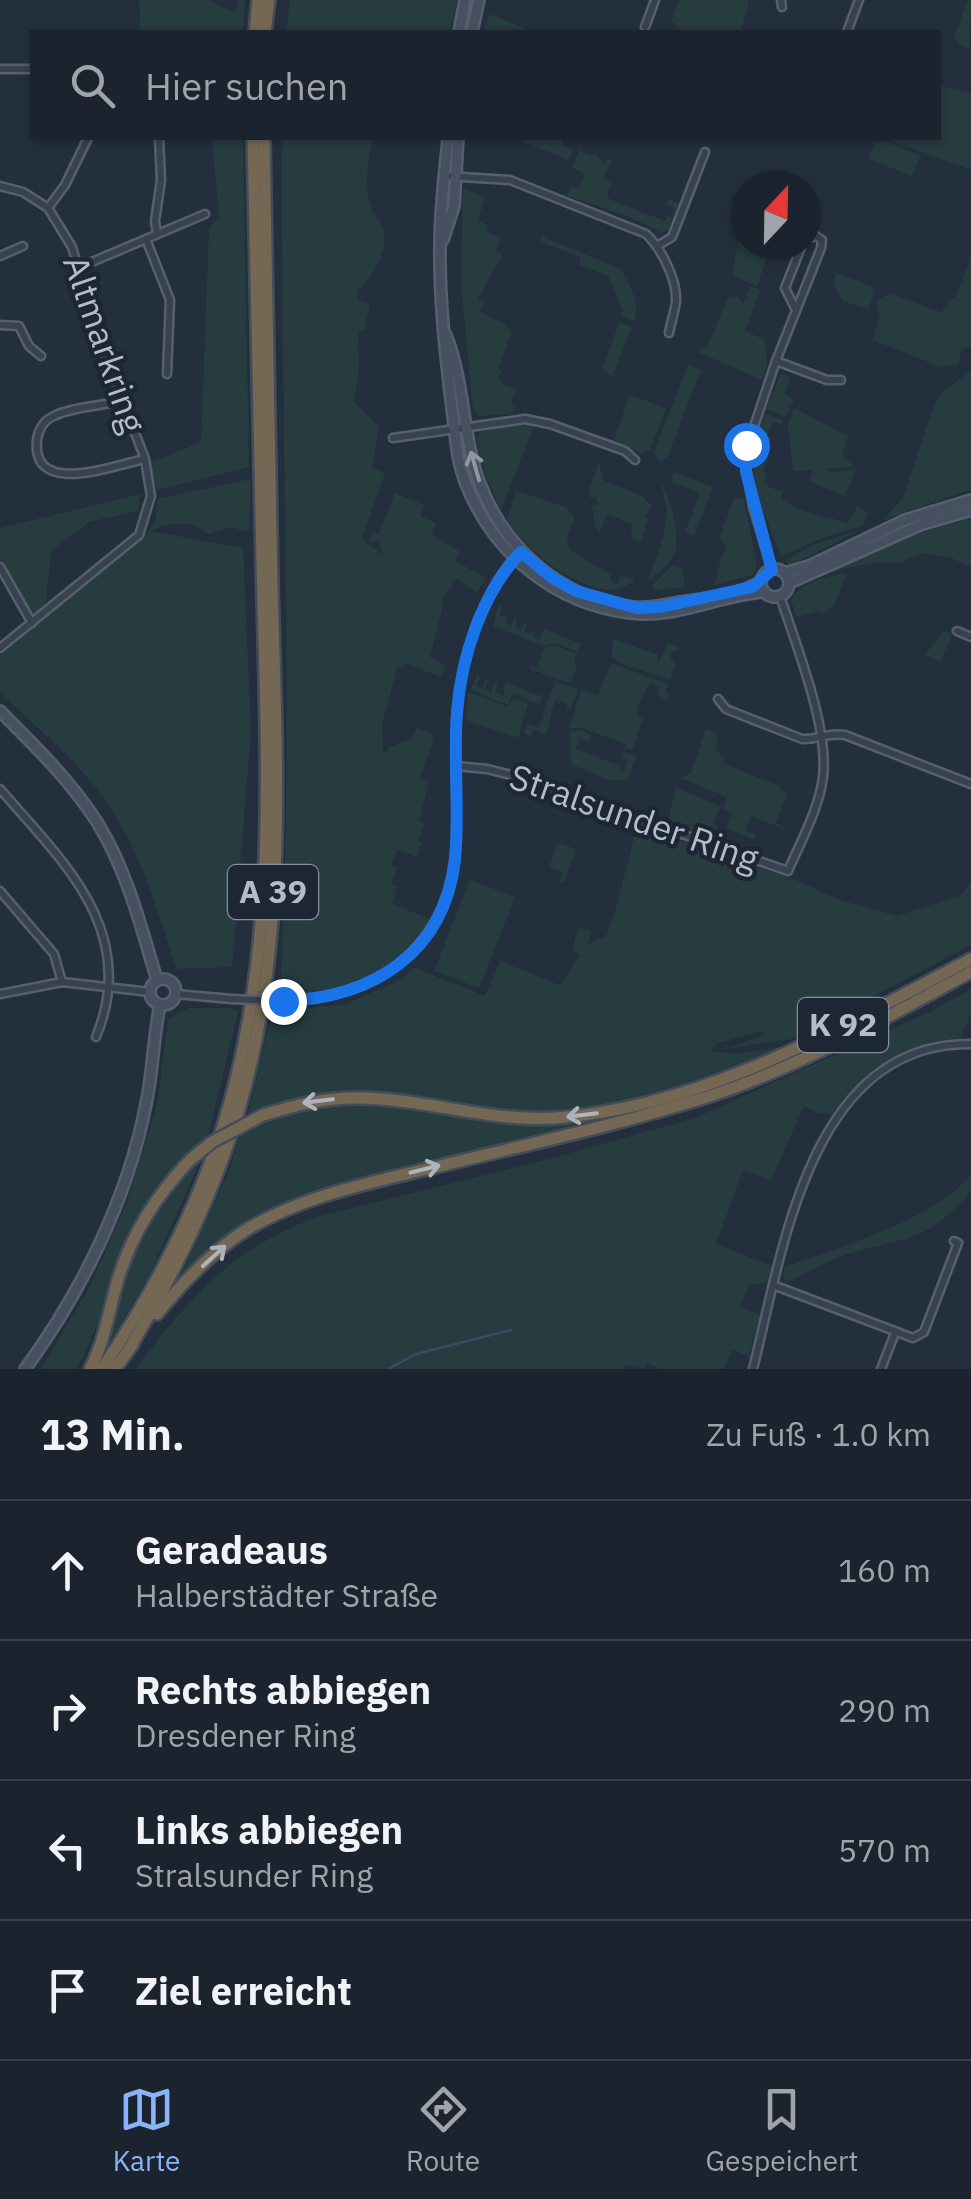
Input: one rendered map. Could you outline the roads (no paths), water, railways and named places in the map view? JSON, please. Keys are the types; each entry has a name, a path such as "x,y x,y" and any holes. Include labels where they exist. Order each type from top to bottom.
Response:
{"highway":[{"path":"255,30 258,0"},
{"path":"266,30 268,0"},
{"name":"A 39","path":"115,1369 167,1286 206,1202 237,1115 258,1024 270,932 276,821 253,140"},
{"name":"A 39","path":"264,140 264,462"},
{"name":"A 39","path":"102,1369 157,1280 196,1199 228,1109 248,1022 260,931 266,820 265,483"},
{"name":"K 92","path":"713,1088 971,959"},
{"name":"K 92","path":"713,1088 824,1048 971,972"},
{"path":"128,1350 208,1261 250,1228 282,1211 365,1184 658,1112 713,1088"},
{"path":"90,1369 132,1240 152,1204 190,1160 212,1142 264,1116 299,1104 359,1098 488,1116 555,1118 713,1088"}],"street":[{"path":"459,30 466,0"},
{"path":"472,30 479,0"},
{"path":"645,27 655,0"},
{"path":"848,30 860,0"},
{"path":"0,69 30,69"},
{"path":"0,186 24,192 48,208 87,140"},
{"path":"157,234 159,140"},
{"path":"448,140 454,206 443,242 445,330 458,368 466,427 486,498 518,555"},
{"path":"458,140 440,227 441,305 454,428 460,466 470,494 518,555 576,591 630,607 661,607 762,587"},
{"path":"656,246 672,237 705,152"},
{"path":"450,176 510,180 646,234 656,246 675,288 669,333"},
{"name":"Altmarkring","path":"32,622 139,536 151,496 144,460 98,334 80,267 66,234 48,208"},
{"path":"80,267 205,214"},
{"path":"146,239 170,300 167,374"},
{"path":"0,256 23,246"},
{"path":"796,260 785,288 797,310"},
{"path":"816,260 744,456 750,494 772,570 787,578 920,525 971,510"},
{"path":"0,325 19,326 41,356"},
{"path":"776,362 828,380 841,380"},
{"path":"122,400 51,417 38,434 38,455 46,468 64,476 144,460"},
{"path":"393,438 508,419 540,420 625,452 635,460"},
{"path":"762,587 771,597 780,596 787,578 808,566 904,520 971,500"},
{"name":"Stralsunder Ring","path":"176,994 283,1001 330,998 365,986 400,964 434,925 453,873 457,709 470,648 494,585 518,555"},
{"path":"0,566 32,622 0,648"},
{"path":"762,587 766,573 772,570"},
{"name":"Stralsunder Ring","path":"456,766 514,776 788,871 819,794 824,756 822,736 780,596"},
{"path":"957,631 971,637"},
{"path":"718,699 726,709 802,739 814,740 830,732 845,735 971,784"},
{"path":"0,712 61,774 97,823 130,893 157,980 150,992"},
{"path":"0,789 87,894 102,933 110,986 96,1037"},
{"path":"0,891 54,954 62,982"},
{"path":"150,992 160,1005 169,1004 176,994 171,982 157,980"},
{"path":"0,994 62,982 150,992"},
{"path":"25,1369 60,1315 98,1242 128,1170 146,1104 160,1005"},
{"path":"753,1369 805,1179 815,1154 851,1096 887,1066 912,1053 935,1046 971,1044"},
{"path":"774,1284 913,1338 924,1332 958,1242 954,1241"},
{"path":"881,1369 895,1333"}],"waterway":[{"path":"388,1369 416,1354 511,1330"}]}
